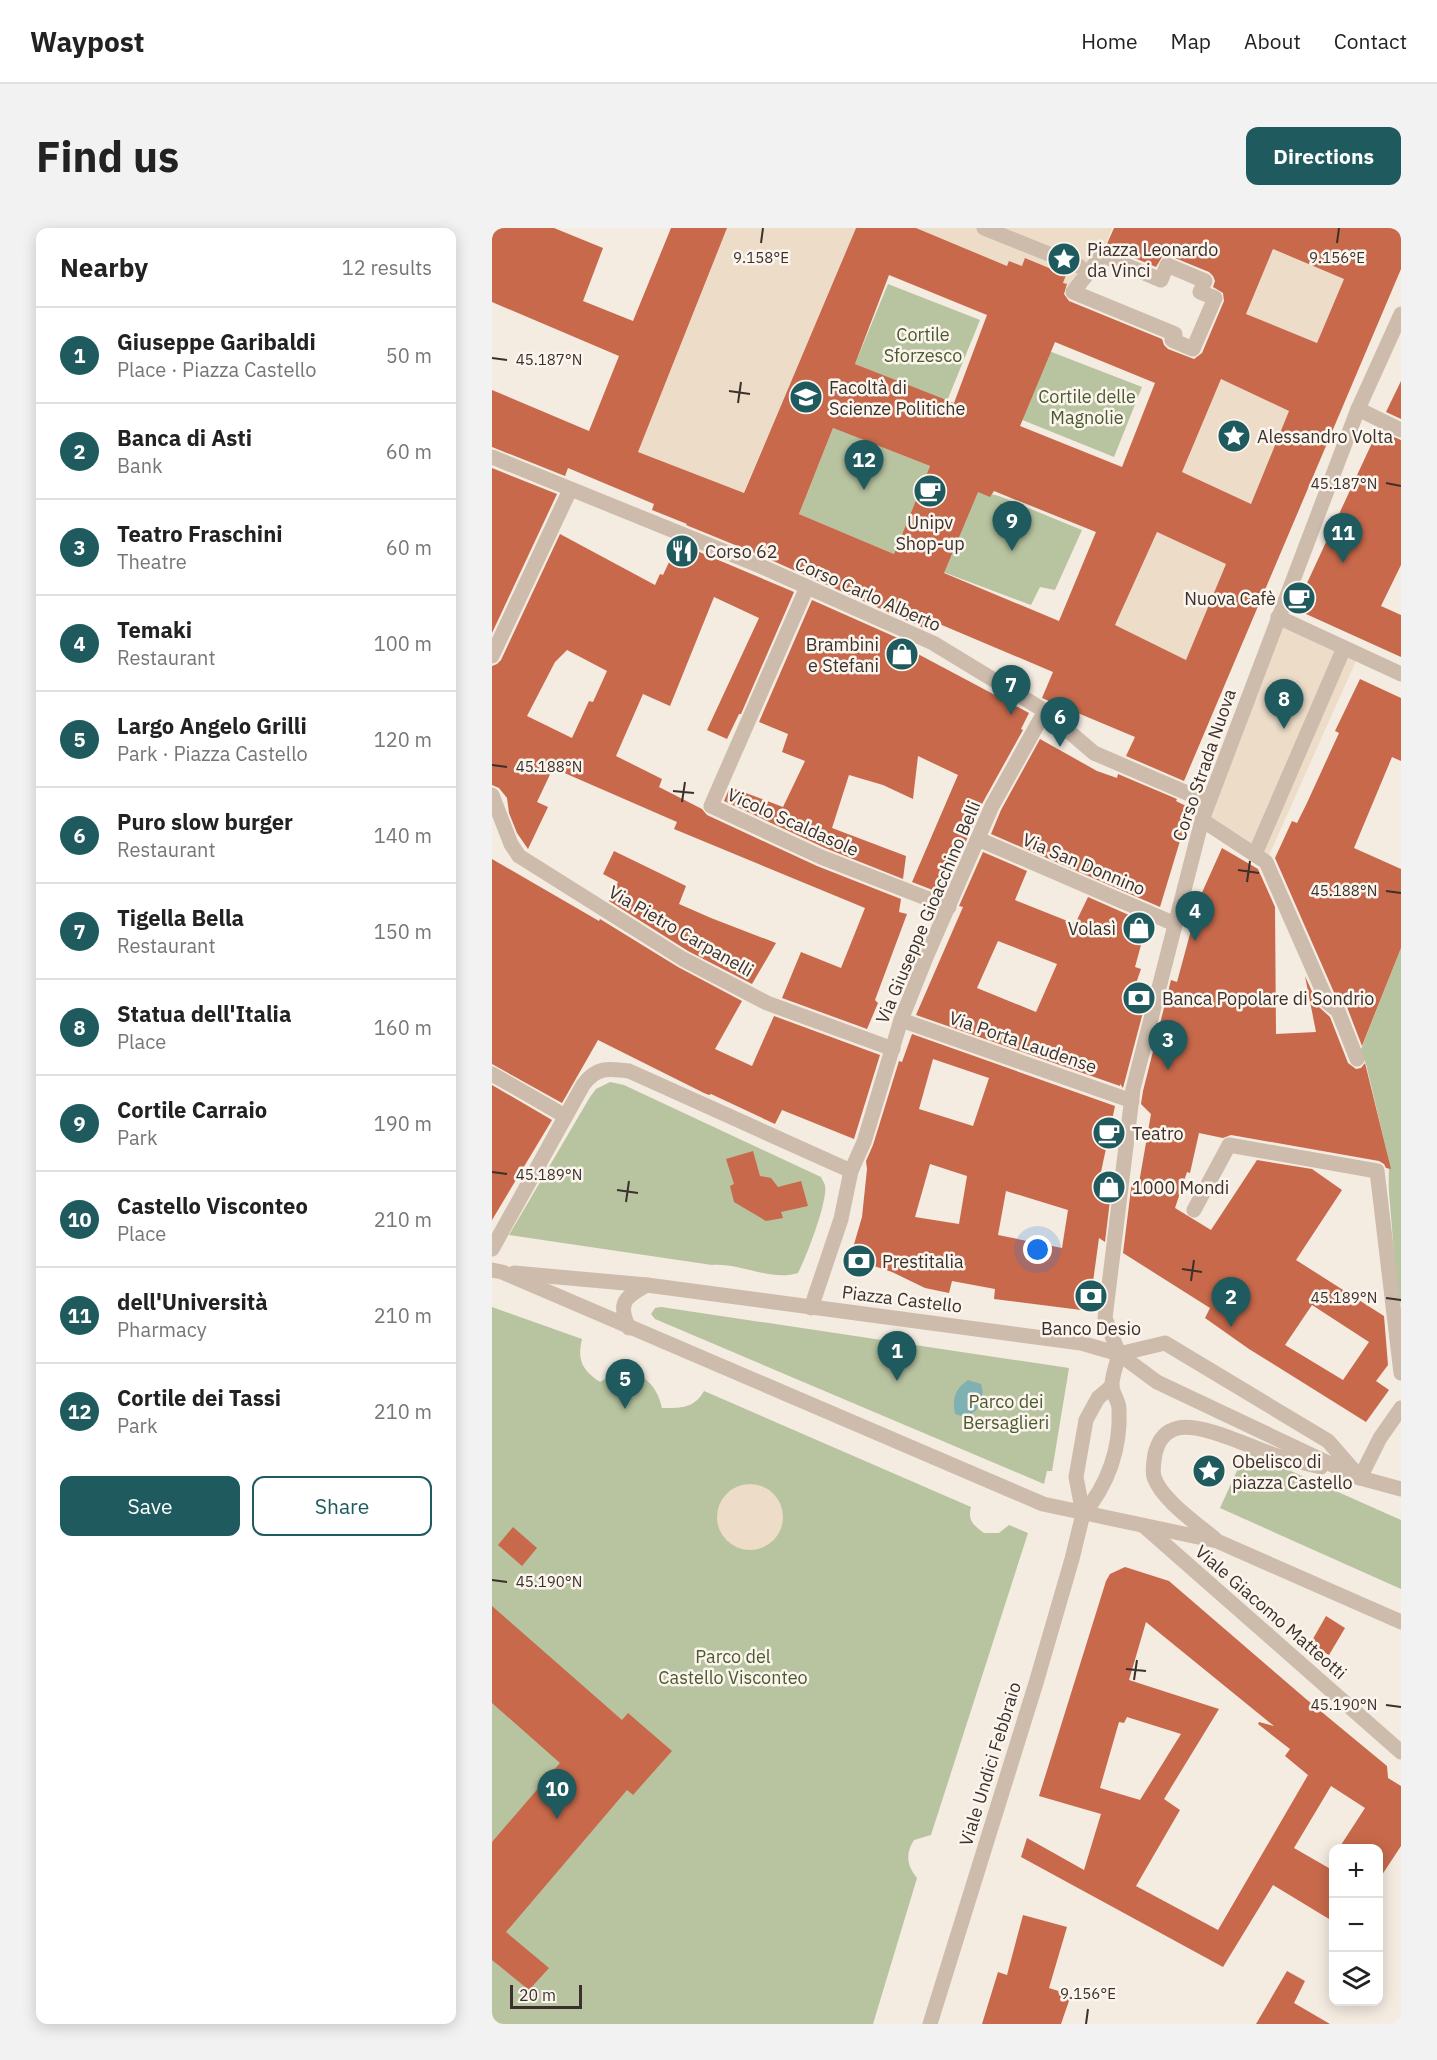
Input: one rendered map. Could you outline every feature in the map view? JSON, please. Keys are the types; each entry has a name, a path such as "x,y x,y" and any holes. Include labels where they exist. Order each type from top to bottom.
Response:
{"street":[{"path":"984,228 1079,266"},
{"path":"1102,255 1161,280 1167,265 1205,281 1200,292 1215,298 1193,349 1172,340 1175,334 1073,292 1102,255"},
{"name":"Corso Strada Nuova","path":"1119,1354 1105,1318 1132,1101 1202,820 1358,409 1401,314"},
{"path":"1358,409 1401,430"},
{"name":"Corso Carlo Alberto","path":"492,457 807,587 933,643 1045,711 1094,753 1208,802"},
{"path":"492,656 570,490"},
{"name":"Vicolo Scaldasole","path":"807,587 711,806 821,857 949,908"},
{"path":"1278,617 1401,674"},
{"path":"1255,854 1344,648"},
{"name":"Via Giuseppe Gioacchino Belli","path":"811,1308 841,1219 851,1172 864,1142 901,1020 992,806 1045,711"},
{"name":"Via Pietro Carpanelli","path":"492,795 499,808 511,844 519,856 683,959 757,998 893,1050"},
{"path":"1202,820 1266,862 1328,1004 1338,1011 1357,1059"},
{"name":"Via San Donnino","path":"978,839 1175,924"},
{"name":"Via Porta Laudense","path":"901,1020 1132,1101"},
{"path":"492,1249 565,1116 590,1075 601,1070 629,1071 851,1172"},
{"path":"492,1074 565,1116"},
{"path":"1194,1210 1229,1145 1377,1171 1401,1373"},
{"name":"Piazza Castello","path":"497,1271 647,1285 1061,1340 1119,1354"},
{"name":"Piazza Castello","path":"497,1271 1043,1504 1083,1514"},
{"path":"629,1328 622,1314 624,1303 633,1293 647,1285"},
{"path":"1083,1514 1097,1497 1111,1468 1119,1433 1119,1404 1112,1386 1119,1354 1165,1343 1328,1441 1360,1478 1380,1438 1401,1408"},
{"name":"Viale Giacomo Matteotti","path":"1119,1354 1157,1382 1360,1478"},
{"path":"1083,1514 1076,1477 1086,1420 1098,1398 1112,1386"},
{"name":"Viale Giacomo Matteotti","path":"1217,1541 1168,1498 1154,1475 1154,1463 1162,1436 1180,1427 1202,1430 1271,1454 1401,1490"},
{"name":"Viale Giacomo Matteotti","path":"1083,1514 1142,1524 1217,1541 1401,1622"},
{"name":"Viale Undici Febbraio","path":"930,2024 1036,1683 1083,1514"},
{"name":"Viale Giacomo Matteotti","path":"1142,1524 1401,1752"}],"green space":[{"name":"Cortile Sforzesco","path":"888,284 980,320 947,401 855,364"},
{"name":"Cortile delle Magnolie","path":"1049,351 1142,387 1114,457 1020,419"},
{"path":"833,428 930,466 894,554 799,514"},
{"path":"975,490 999,496 1082,530 1055,590 1040,587 1031,605 943,572"},
{"path":"1401,948 1401,1303 1398,1302 1388,1157 1366,1064 1360,1052"},
{"path":"610,1082 624,1085 821,1177 825,1186 823,1204 811,1243 798,1273 766,1274 733,1266 712,1265 509,1235 590,1097 596,1089"},
{"name":"Parco del Castello Visconteo","path":"492,1307 582,1339 580,1353 582,1364 600,1382 621,1373 639,1376 653,1387 662,1408 691,1404 704,1391 971,1507 972,1522 984,1533 999,1533 1009,1525 1028,1533 931,1835 914,1840 909,1850 909,1864 917,1878 873,2024 492,2024"},
{"name":"Parco dei Bersaglieri","path":"661,1307 1069,1368 1052,1471 1047,1471 1044,1484 655,1319 651,1314 655,1308"},
{"path":"1246,1451 1401,1520 1401,1589 1220,1508"}],"shaded area":[{"path":"727,228 856,228 743,494 638,452"},
{"name":"Piazza Leonardo da Vinci","path":"916,228 1112,228 1102,255 1075,288 1063,283 1066,275 1026,258 1022,266 1009,261 1007,266"},
{"path":"1273,249 1344,279 1317,343 1246,314"},
{"path":"1221,379 1289,411 1251,504 1182,472"},
{"path":"1157,532 1226,564 1186,660 1115,625"},
{"path":"1278,617 1359,654 1266,862 1202,820"},
{"path":"750,1484 763,1486 778,1499 783,1517 781,1530 768,1545 750,1550 737,1548 722,1535 717,1517 719,1504 732,1489"}],"water":[{"path":"968,1380 981,1384 982,1397 973,1413 962,1416 955,1414 954,1403 960,1387"}],"building":[{"path":"492,228 554,228 603,248 583,301 633,321 671,228 727,228 638,452 744,493 856,228 916,228 1007,266 1009,261 1022,266 1025,258 1066,275 1063,283 1067,284 1064,294 1069,301 1162,339 1168,349 1194,359 1202,353 1224,301 1223,293 1213,287 1215,281 1213,276 1209,272 1170,256 1162,257 1156,267 1106,246 1114,228 1401,228 1401,269 1184,781 1126,756 1135,737 1042,698 1053,672 930,620 926,629 652,510 654,504 568,468 565,476 492,447 492,390 589,431 619,356 492,302","holes":["1273,249 1344,279 1317,343 1246,314","889,275 987,315 954,403 855,364","1055,342 1155,383 1122,467 1020,426","1221,379 1289,411 1251,504 1182,472","833,428 930,466 894,554 799,514","994,491 1096,532 1059,621 944,573 978,492 990,497","1157,532 1226,564 1186,660 1115,625"]},
{"path":"1401,381 1401,419 1386,412"},
{"path":"1378,430 1401,440 1401,565 1381,606 1401,615 1401,657 1295,609"},
{"path":"492,468 557,494 492,633"},
{"path":"560,534 655,585 660,574 663,575 678,543 794,592 741,714 727,739 707,730 759,618 714,597 670,706 643,694 616,756 662,779 659,787 702,809 707,815 817,866 901,899 899,912 907,914 875,1000 878,1003 867,1029 782,998 801,952 841,968 865,908 674,829 677,822 553,768 537,802 548,807 528,849 517,833 509,813 507,798 499,788 492,785 492,666 501,660","holes":["567,650 607,671 593,702 589,701 572,738 527,716 555,662"]},
{"path":"812,600 918,647 916,653 1029,713 1021,729 1023,730 983,802 943,894 912,882 958,775 918,756 913,799 883,785 849,775 832,828 906,856 903,879 825,848 724,801 730,787 783,807 805,761 782,752 788,734 759,722"},
{"path":"1360,679 1401,698 1401,761 1392,757 1354,848 1401,869 1401,948 1362,1046 1347,1007 1336,997 1275,858 1292,821 1297,823 1306,805 1339,733 1335,731"},
{"path":"1040,739 1097,771 1117,778 1118,774 1177,799 1176,801 1190,808 1160,907 991,834 1001,810"},
{"path":"1222,848 1258,869 1275,907 1276,1034 1316,1032 1305,976 1319,1007 1330,1017 1348,1063 1356,1069 1361,1068 1365,1063 1391,1169 1386,1168 1379,1161 1231,1135 1223,1138 1199,1133 1190,1173 1187,1172 1175,1208 1211,1230 1257,1160 1312,1169 1342,1190 1296,1260 1384,1316 1388,1365 1376,1381 1389,1390 1366,1422 1249,1349 1205,1318 1210,1308 1123,1253 1132,1181 1139,1183 1151,1114 1141,1104 1143,1091 1171,980 1177,982 1200,897","holes":["1312,1305 1369,1342 1343,1380 1285,1345"]},
{"path":"614,851 686,886 679,904 776,943 752,984 688,951 609,901 618,882 603,874"},
{"path":"983,852 1027,871 1015,900 1075,924 1088,897 1147,923 1135,967 1141,969 1133,992 1147,997 1123,1088 1120,1084 1120,1086 916,1015 963,907 959,906","holes":["998,941 1057,964 1036,1012 977,988"]},
{"path":"492,859 599,921 600,919 678,967 742,1001 715,1049 752,1066 774,1016 880,1055 854,1139 782,1110 775,1124 711,1094 704,1093 598,1040 562,1103 492,1064"},
{"path":"912,1034 1115,1106 1101,1172 1113,1175 1105,1242 1099,1238 1089,1311 994,1299 995,1289 952,1281 949,1293 925,1288 892,1272 850,1258 862,1217 866,1161 899,1061 902,1062","holes":["933,1059 989,1078 973,1126 919,1109","930,1164 967,1176 959,1224 915,1217","1006,1191 1068,1210 1062,1248 998,1235"]},
{"path":"492,1085 552,1120 492,1220"},
{"path":"753,1151 760,1176 771,1178 778,1187 801,1181 808,1206 781,1212 783,1218 766,1221 734,1202 730,1186 734,1184 726,1159"},
{"path":"513,1527 537,1548 522,1566 498,1545"},
{"path":"1125,1567 1169,1581 1387,1766 1388,1778 1401,1786 1401,1846 1383,1873 1383,1844 1342,1844 1365,1808 1331,1786 1294,1848 1329,1868 1329,1919 1273,1885 1223,1967 1021,1857 1027,1838 1084,1870 1101,1814 1039,1796 1110,1574","holes":["1146,1622 1274,1726 1259,1722 1258,1724 1290,1749 1285,1756 1308,1775 1218,1930 1136,1886 1180,1810 1164,1799 1219,1709 1129,1680","1127,1717 1181,1734 1140,1800 1100,1788 1119,1722 1124,1723"]},
{"path":"492,1606 622,1720 628,1713 672,1751 633,1795 627,1790 506,1932 549,1968 529,1990 492,1960 492,1842 560,1763 492,1703"},
{"path":"1326,1616 1345,1628 1329,1655 1310,1644"},
{"path":"1023,1915 1067,1927 1049,1988 1071,1995 1061,2024 982,2024 998,1972 1007,1975"},
{"path":"1287,1971 1305,1981 1294,2003 1330,2024 1256,2024"}],"place":[{"name":"Piazza Leonardo da Vinci","path":"1064,259"},
{"name":"Facoltà di Scienze Politiche","path":"806,397"},
{"name":"Alessandro Volta","path":"1234,436"},
{"name":"Cortile dei Tassi","path":"864,490"},
{"name":"Unipv Shop-up","path":"930,491"},
{"name":"Corso 62","path":"682,551"},
{"name":"Cortile Carraio","path":"1012,551"},
{"name":"dell'Università","path":"1343,563"},
{"name":"Nuova Cafè","path":"1299,598"},
{"name":"Brambini e Stefani","path":"902,654"},
{"name":"Tigella Bella","path":"1011,715"},
{"name":"Statua dell'Italia","path":"1284,729"},
{"name":"Puro slow burger","path":"1060,747"},
{"name":"Volasì","path":"1139,928"},
{"name":"Temaki","path":"1195,941"},
{"name":"Banca Popolare di Sondrio","path":"1139,998"},
{"name":"Teatro Fraschini","path":"1168,1070"},
{"name":"Teatro","path":"1109,1133"},
{"name":"1000 Mondi","path":"1109,1187"},
{"name":"Prestitalia","path":"859,1261"},
{"name":"Banco Desio","path":"1091,1296"},
{"name":"Banca di Asti","path":"1231,1327"},
{"name":"Giuseppe Garibaldi","path":"897,1381"},
{"name":"Largo Angelo Grilli","path":"625,1409"},
{"name":"Obelisco di piazza Castello","path":"1209,1471"},
{"name":"Castello Visconteo","path":"557,1819"}]}
